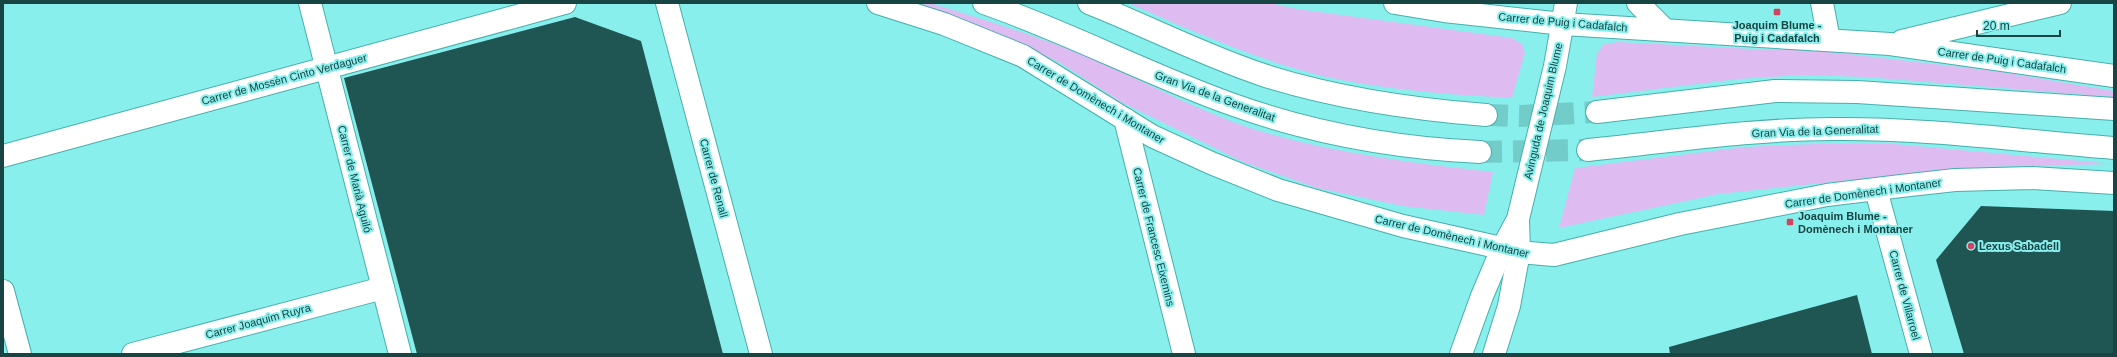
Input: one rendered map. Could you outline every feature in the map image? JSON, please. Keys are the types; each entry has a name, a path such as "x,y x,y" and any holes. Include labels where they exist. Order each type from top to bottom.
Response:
{"street":[{"name":"Carrer de Marià Aguiló","path":"310,3 400,354"},
{"name":"Carrer de Mossèn Cinto Verdaguer","path":"3,156 565,3"},
{"name":"Carrer de Renall","path":"667,3 760,354"},
{"name":"Carrer de Domènech i Montaner","path":"878,3 944,24 1023,56 1152,136 1211,163 1278,190 1395,224 1510,250 1554,255 1687,222 1827,195 1955,180 2024,178 2114,183"},
{"name":"Gran Via de la Generalitat","path":"984,3 1043,24 1165,78 1231,104 1273,118 1358,139 1441,150 1480,152"},
{"path":"1089,3 1223,60 1303,87 1390,106 1486,115"},
{"name":"Carrer de Puig i Cadafalch","path":"1394,3 1462,13 1564,13 1665,30 1890,44 2114,76"},
{"path":"1462,13 1483,3"},
{"path":"1638,3 1665,30"},
{"path":"1822,3 1829,40"},
{"name":"Carrer de Puig i Cadafalch","path":"1890,44 2060,3"},
{"name":"Avinguda de Joaquim Blume","path":"1494,354 1509,306 1510,250 1555,66 1564,13"},
{"path":"1597,112 1775,91 1857,92 2114,109"},
{"name":"Carrer de Francesc Eixemins","path":"1125,119 1184,354"},
{"name":"Gran Via de la Generalitat","path":"1588,150 1760,132 1832,128 1884,129 2114,148"},
{"name":"Carrer de Villarroel","path":"1876,190 1921,354"},
{"name":"Avinguda de Joaquim Blume","path":"1461,354 1482,296 1510,250"},
{"name":"Carrer Joaquim Ruyra","path":"133,354 383,288"},
{"path":"3,291 20,354"}],"shaded area":[{"path":"918,3 930,3 1061,46 1104,64 1196,107 1253,129 1312,145 1342,151 1402,161 1493,172 1484,215 1402,206 1317,188 1243,162 1121,102 1060,63 995,32"},
{"path":"1128,3 1270,3 1297,9 1512,38 1522,44 1525,53 1512,98 1405,90 1341,80 1286,66 1180,26"},
{"path":"1618,42 1752,49 1813,50 1995,71 2114,91 2114,97 1864,77 1804,75 1738,79 1592,97 1597,53 1604,44"},
{"path":"1815,144 1894,144 2114,164 1973,167 1719,194 1559,228 1575,168 1745,147"}],"building":[{"path":"575,17 641,41 723,354 417,354 344,78"},
{"path":"1981,206 2114,211 2114,354 1964,354 1936,260"},
{"path":"1857,295 1872,354 1670,354 1669,347"}],"tunnel":[{"path":"1486,115 1520,116 1597,112"},
{"path":"1480,152 1588,150"}],"place":[{"name":"Joaquim Blume - Puig i Cadafalch","path":"1777,12"},
{"name":"Joaquim Blume - Domènech i Montaner","path":"1790,222"},
{"name":"Lexus Sabadell","path":"1971,246"}]}
